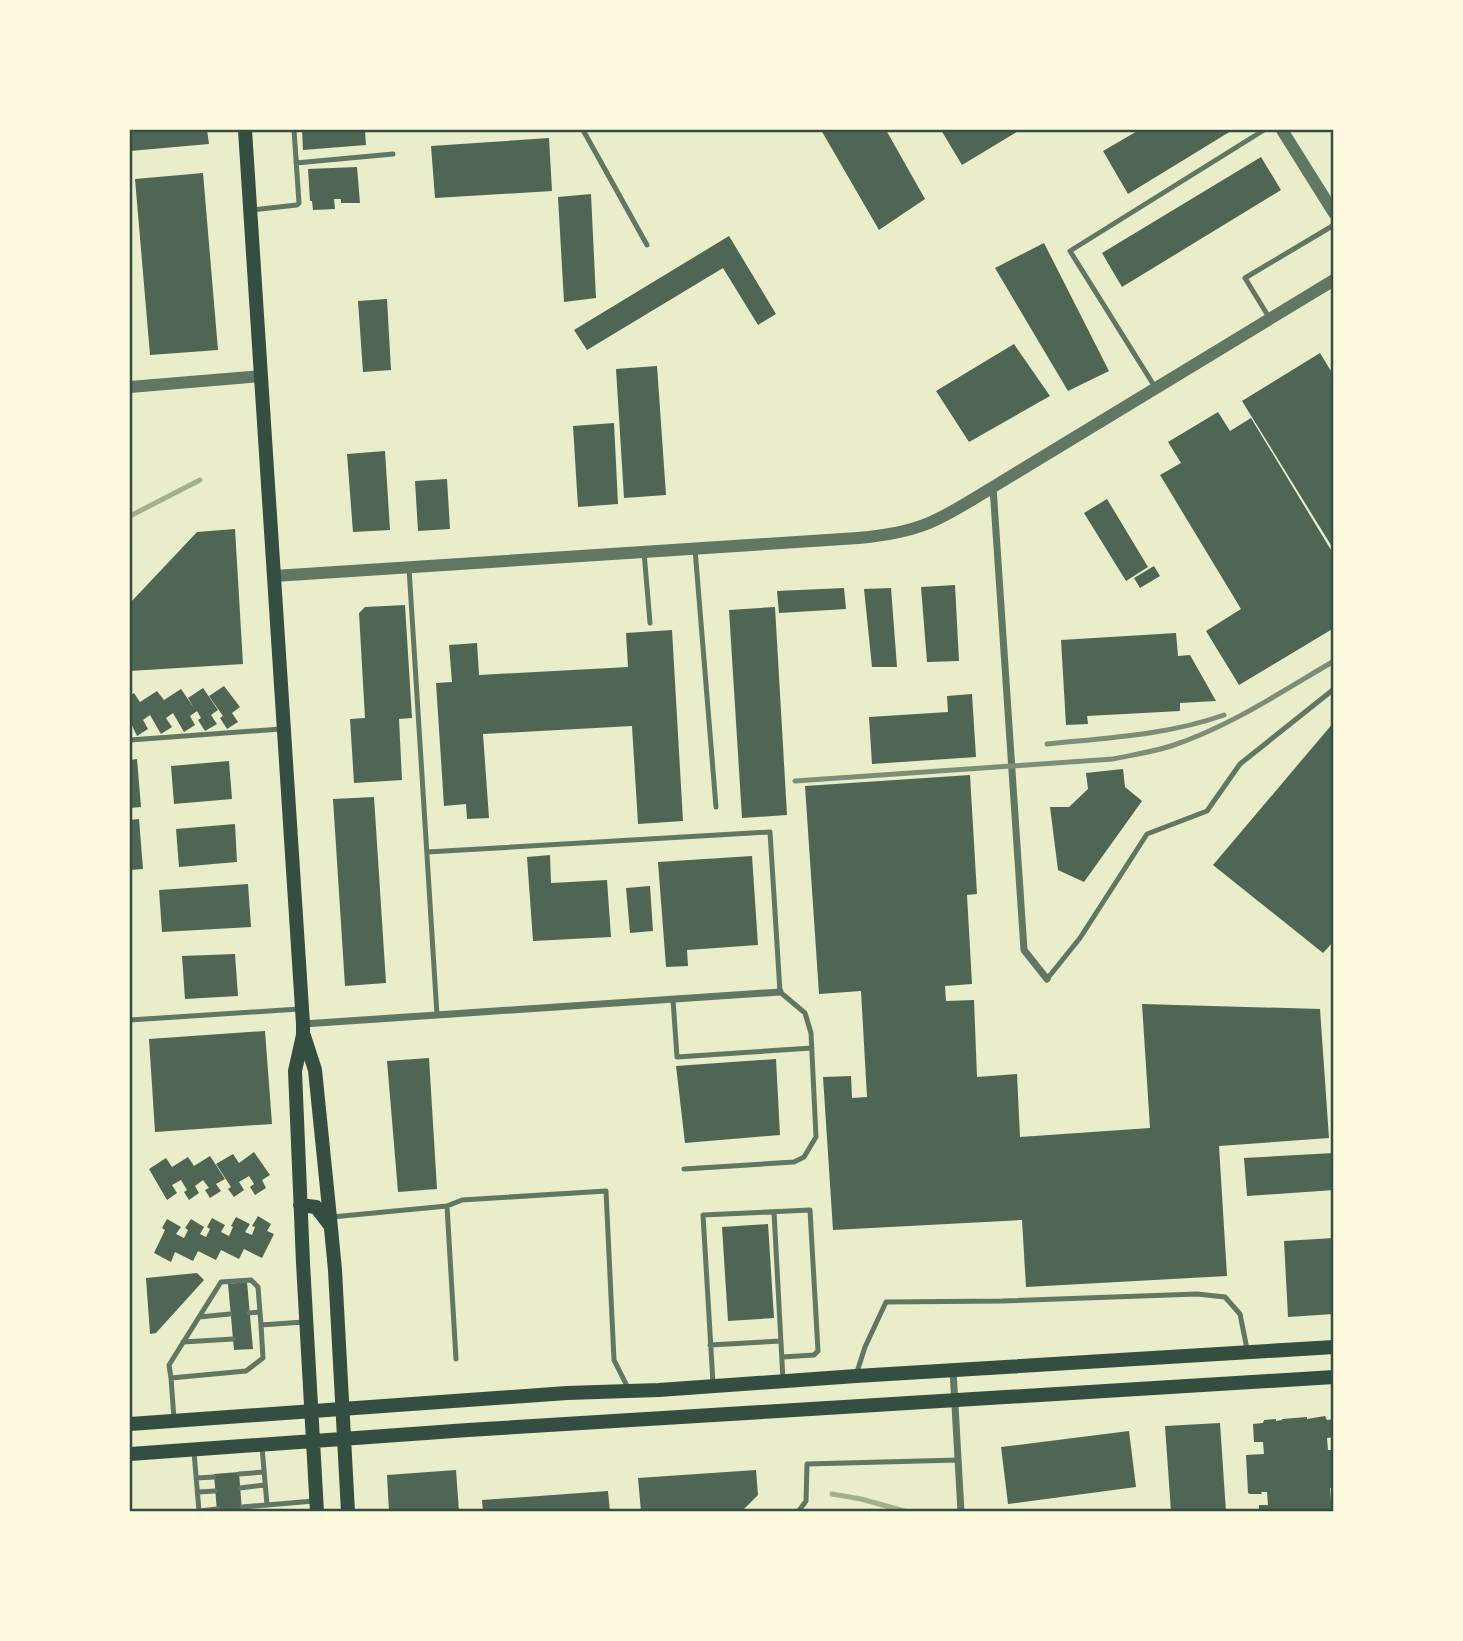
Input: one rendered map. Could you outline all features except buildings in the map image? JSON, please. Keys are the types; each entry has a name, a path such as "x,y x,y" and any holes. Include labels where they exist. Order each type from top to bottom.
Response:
{"main road":[{"path":"245,130 302,1009 303,1029 295,1071 316,1506"},
{"path":"303,1029 316,1070 335,1270 348,1511"},
{"path":"300,1205 316,1207 330,1222"},
{"path":"130,1424 567,1393 713,1387 1334,1347"},
{"path":"130,1454 262,1443 1334,1377"}],"street":[{"path":"1282,130 1334,213"},
{"path":"274,576 858,538 901,531 947,514 1334,280"},
{"path":"130,387 261,376"},
{"path":"993,487 1024,950 1046,979"},
{"path":"303,1029 437,1015 780,992"},
{"path":"953,1370 961,1511"}],"lane":[{"path":"250,210 299,204 294,130"},
{"path":"583,130 647,246"},
{"path":"1156,388 1070,251 1264,130"},
{"path":"296,163 393,154"},
{"path":"1270,319 1245,278 1334,225"},
{"path":"695,549 716,807"},
{"path":"643,552 650,623"},
{"path":"410,567 437,1015"},
{"path":"1046,979 1080,938 1147,834 1207,811 1240,764 1334,689"},
{"path":"130,740 284,729"},
{"path":"427,852 770,832 780,992 806,1013 811,1033 816,1137 804,1157 794,1162 684,1169"},
{"path":"673,1000 677,1057 812,1048"},
{"path":"130,1020 302,1009"},
{"path":"330,1222 447,1206 462,1200 606,1191 614,1360 630,1391"},
{"path":"447,1206 456,1359"},
{"path":"713,1387 703,1215 810,1210 818,1351 814,1354 782,1357"},
{"path":"774,1212 783,1382"},
{"path":"171,1378 246,1371 263,1358 258,1287 251,1280 221,1282 169,1365 174,1420"},
{"path":"856,1376 865,1348 886,1302 1016,1301 1198,1294 1225,1297 1240,1314 1247,1352"},
{"path":"249,1313 260,1312"},
{"path":"199,1317 230,1314"},
{"path":"261,1325 307,1322"},
{"path":"252,1337 262,1337"},
{"path":"183,1342 233,1339"},
{"path":"710,1345 781,1340"},
{"path":"262,1443 267,1505"},
{"path":"194,1449 199,1511 217,1509"},
{"path":"798,1511 806,1501 807,1464 958,1460"},
{"path":"239,1475 264,1472"},
{"path":"196,1478 214,1477"},
{"path":"240,1488 265,1485"},
{"path":"198,1492 215,1491"},
{"path":"288,1503 289,1511"},
{"path":"242,1507 288,1503 316,1506"}],"waterway":[{"path":"130,516 200,480"},
{"path":"832,1494 908,1512"}],"railway":[{"path":"795,781 1113,759 1149,752 1213,729 1334,661"},
{"path":"1047,744 1159,731 1224,715"}]}
